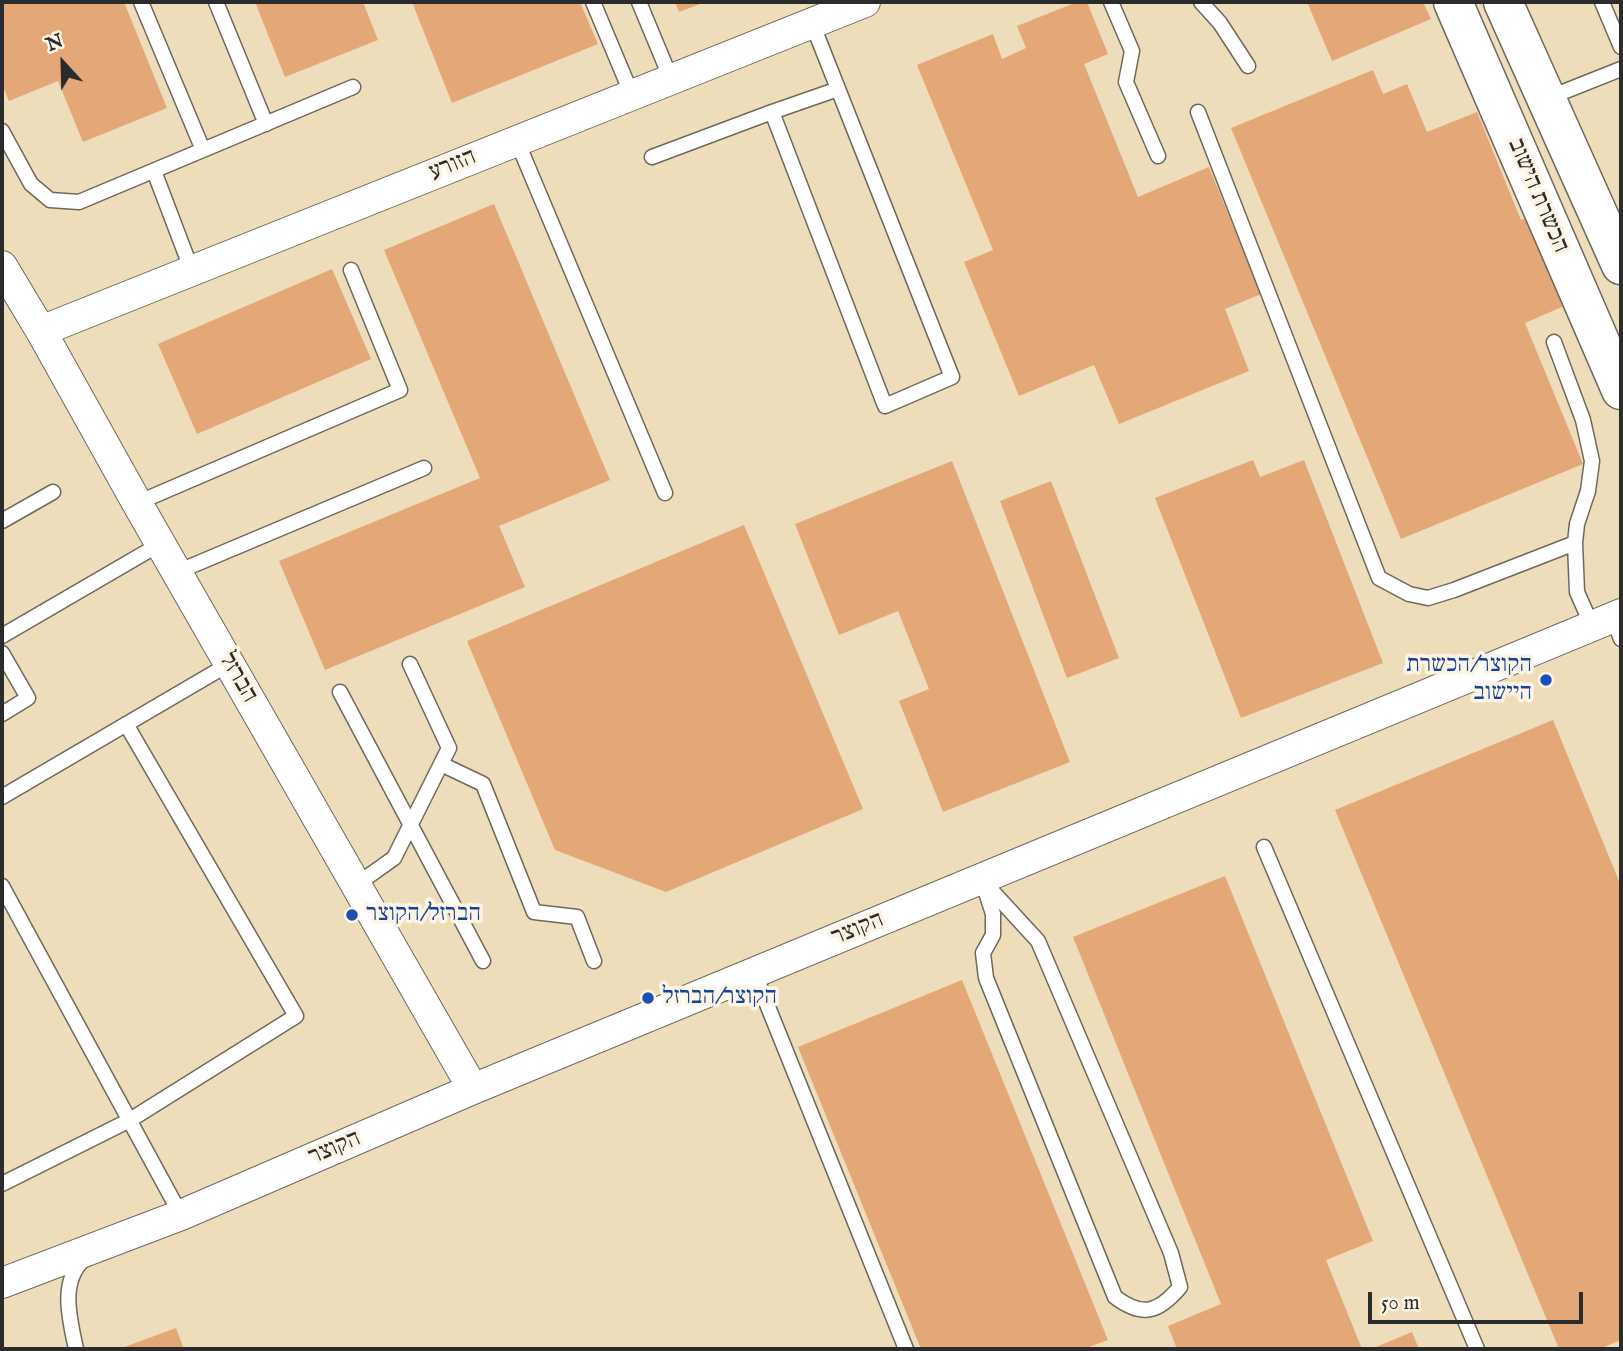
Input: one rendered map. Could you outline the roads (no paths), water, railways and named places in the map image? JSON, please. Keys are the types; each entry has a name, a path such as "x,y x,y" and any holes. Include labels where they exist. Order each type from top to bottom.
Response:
{"street":[{"name":"הזורע","path":"41,331 866,2"},
{"name":"הכשרת הישוב","path":"1453,2 1621,390"},
{"name":"הכשרת הישוב","path":"1503,2 1621,265"},
{"name":"הברזל","path":"2,266 473,1089"},
{"name":"הקוצר","path":"2,1283 181,1215 754,972 1612,624"}],"lane":[{"path":"141,2 203,150"},
{"path":"216,2 266,124"},
{"path":"593,2 632,95"},
{"path":"639,2 671,79"},
{"path":"1111,2 1132,51 1126,82 1158,156"},
{"path":"1201,2 1220,23 1248,66"},
{"path":"1602,2 1621,47"},
{"path":"772,111 885,406 952,377 812,23"},
{"path":"1547,99 1621,69"},
{"path":"2,131 31,184 50,200 79,202 353,87"},
{"path":"652,157 838,89"},
{"path":"1198,112 1379,578 1409,594 1428,598 1575,543"},
{"path":"517,141 664,493"},
{"path":"154,171 192,271"},
{"path":"136,503 400,390 351,270"},
{"path":"1554,342 1583,420 1592,461 1588,491 1577,524 1577,592 1612,624"},
{"path":"177,572 424,467"},
{"path":"2,521 53,492"},
{"path":"2,636 160,544"},
{"path":"2,653 28,698 2,714"},
{"path":"2,797 229,664"},
{"path":"356,885 394,858 449,748 410,664"},
{"path":"340,692 483,961"},
{"path":"2,1184 130,1120 296,1016 126,724"},
{"path":"441,764 483,784 534,912 577,916 594,961"},
{"path":"1264,847 1477,1349"},
{"path":"982,880 1038,941 1171,1253 1180,1287 1167,1302 1147,1310 1129,1308 1115,1297 986,978 983,953 993,935 993,914 982,880"},
{"path":"2,886 181,1215"},
{"path":"754,972 906,1349"},
{"path":"76,1349 68,1309 73,1269 95,1248"}],"place":[{"name":"הקוצר/הכשרת היישוב","path":"1546,680"},
{"name":"הברזל/הקוצר","path":"352,915"},
{"name":"הקוצר/הברזל","path":"648,998"}]}
